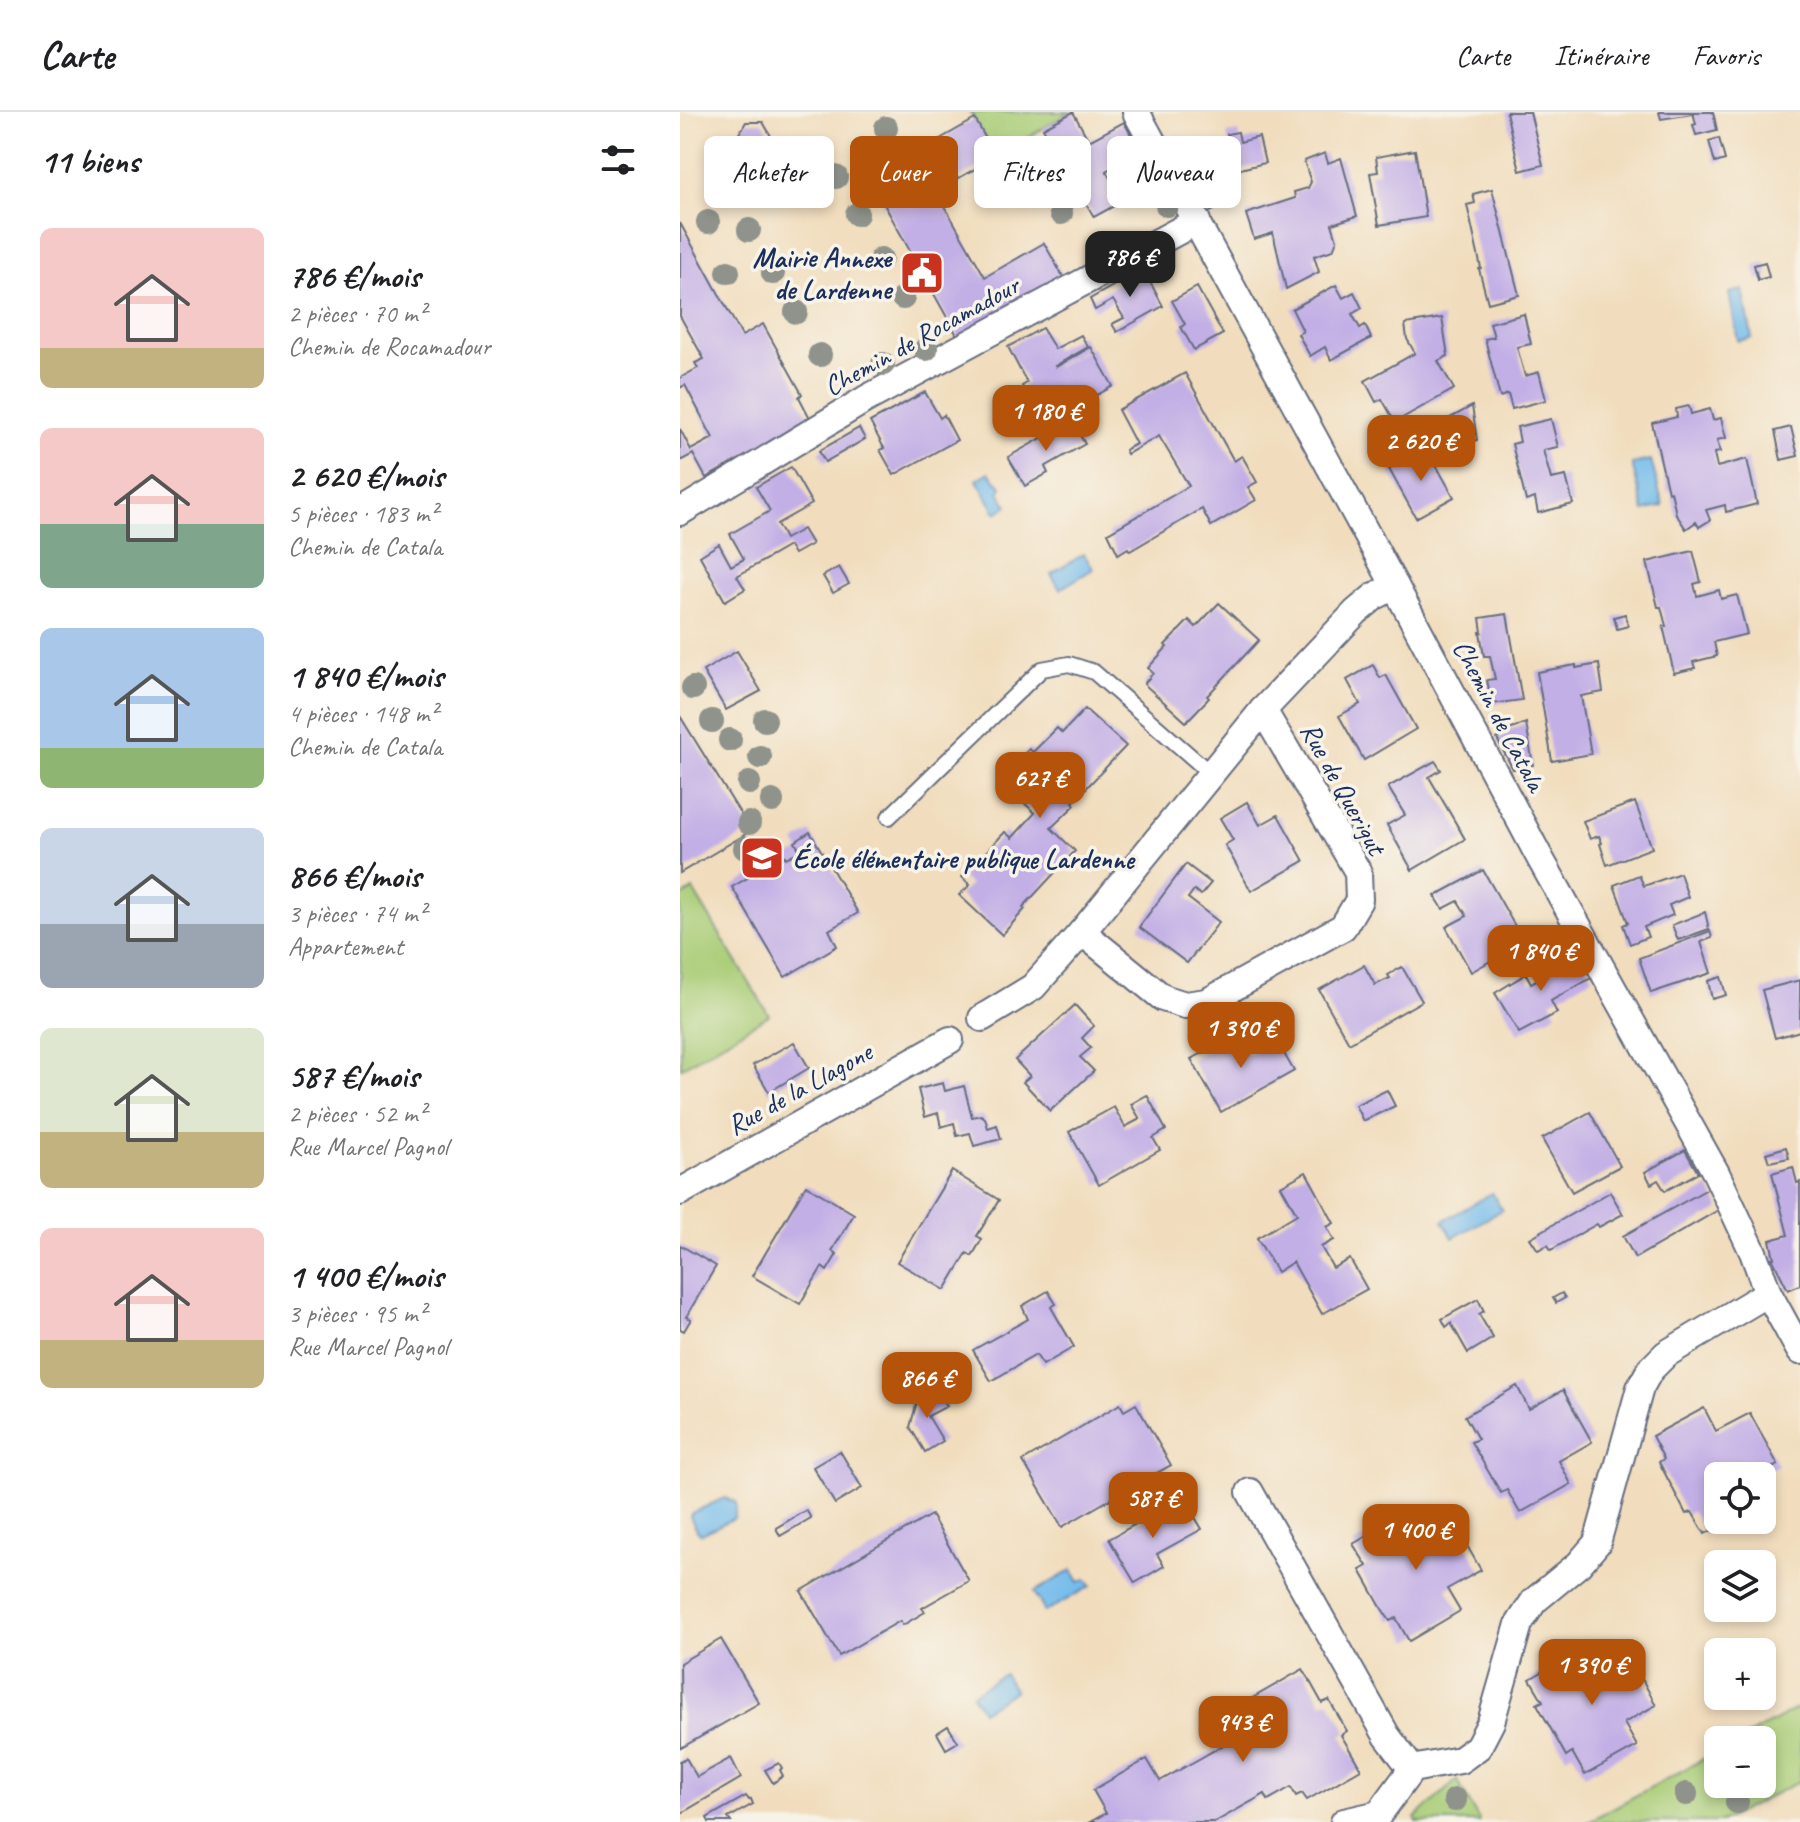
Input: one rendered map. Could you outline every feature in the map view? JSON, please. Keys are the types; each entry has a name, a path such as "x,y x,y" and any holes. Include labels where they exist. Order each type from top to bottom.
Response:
{"street":[{"name":"Chemin de Catala","path":"1136,112 1541,860 1716,1173 1753,1252 1768,1293 1800,1351"},
{"name":"Chemin de Rocamadour","path":"680,512 866,399 1197,221"},
{"name":"Rue de Querigut","path":"982,1018 1033,987 1082,932 1263,710 1356,612 1375,596 1395,586"},
{"name":"Rue de Querigut","path":"1082,932 1163,998 1185,1005 1207,1002 1343,927 1359,900 1358,872 1263,710"},
{"name":"Rue de la Llagone","path":"680,1192 950,1040"},
{"path":"1344,1822 1382,1818 1412,1769 1460,1760 1478,1747 1491,1722 1519,1624 1534,1601 1579,1564 1597,1543 1640,1388 1650,1370 1666,1354 1768,1293"},
{"path":"1250,1492 1387,1736 1412,1769"}],"lane":[{"path":"889,817 1042,669 1069,664 1094,672 1210,773"}],"green space":[{"path":"970,112 1070,112 1031,136 984,136"},
{"path":"693,890 769,1015 681,1068 680,898"},
{"path":"1800,1707 1800,1781 1776,1793 1776,1726 1765,1726"},
{"path":"1704,1759 1704,1798 1767,1798 1721,1822 1587,1822"},
{"path":"1457,1780 1480,1822 1417,1822 1415,1818"}],"water":[{"path":"1743,290 1752,338 1738,341 1729,293"},
{"path":"1651,460 1663,506 1644,511 1632,464"},
{"path":"989,472 1001,486 999,492 1008,506 996,513 977,480"},
{"path":"1084,554 1093,569 1060,589 1051,574"},
{"path":"1492,1193 1502,1210 1453,1238 1443,1221"},
{"path":"724,1498 736,1503 734,1518 702,1534 698,1532 690,1517 692,1513"},
{"path":"1072,1570 1079,1582 1086,1579 1091,1586 1045,1612 1034,1592"},
{"path":"1004,1674 1015,1691 982,1711 972,1694"}],"building":[{"path":"1073,112 1086,136 1048,136 1043,128"},
{"path":"1506,112 1530,112 1543,165 1520,171"},
{"path":"1659,112 1692,112 1693,114 1661,119"},
{"path":"1693,112 1713,112 1717,130 1696,135"},
{"path":"975,119 984,136 974,136 974,169 958,179 958,136 945,136"},
{"path":"746,122 763,122 771,136 738,136"},
{"path":"1124,122 1131,136 1107,136 1107,208 1110,208 1094,217 1089,208 1091,140"},
{"path":"1259,137 1265,163 1241,169 1241,142"},
{"path":"1719,138 1725,160 1715,163 1709,141"},
{"path":"1415,150 1426,217 1379,225 1370,173 1378,172 1376,157"},
{"path":"1325,153 1328,163 1341,158 1357,216 1332,224 1337,240 1333,250 1314,256 1319,272 1286,289 1273,233 1254,239 1246,214 1295,198 1294,192 1308,188 1311,182 1304,161"},
{"path":"1492,189 1519,295 1488,303 1467,205 1475,203 1473,194"},
{"path":"886,208 946,208 985,277 1044,243 1065,280 959,339"},
{"path":"1202,208 1217,208 1205,215"},
{"path":"680,223 742,336 763,324 802,394 799,397 811,420 706,478 693,454 680,461 680,429 691,450 713,438 685,385 680,388 680,378 698,368 695,363 704,359 680,316"},
{"path":"1765,262 1769,277 1758,280 1754,265"},
{"path":"1143,269 1163,306 1117,332 1112,324 1124,318 1113,300 1095,310 1090,299"},
{"path":"1336,285 1343,298 1354,292 1362,308 1352,314 1360,328 1365,325 1371,338 1331,360 1325,347 1310,356 1298,334 1303,331 1292,309"},
{"path":"1197,287 1223,334 1194,350 1181,327 1185,324 1172,301"},
{"path":"1524,314 1531,344 1517,347 1525,376 1539,372 1546,400 1512,409 1508,394 1500,397 1485,339 1494,337 1490,323"},
{"path":"1442,318 1448,356 1438,361 1454,389 1395,422 1382,399 1376,402 1365,381 1415,353 1407,339 1405,324"},
{"path":"1042,328 1055,349 1081,335 1088,347 1056,367 1091,347 1113,386 1070,410 1057,387 1031,402 1022,386 1027,383 1008,347"},
{"path":"1185,373 1234,461 1242,456 1257,482 1248,487 1256,500 1211,526 1202,509 1130,551 1128,548 1118,554 1108,533 1189,486 1159,436 1127,454 1125,450 1136,444 1118,410"},
{"path":"925,392 940,418 944,415 957,440 894,475 880,450 884,448 870,422"},
{"path":"1472,406 1477,440 1459,450 1443,422"},
{"path":"1689,406 1691,414 1710,409 1713,420 1721,418 1726,438 1717,440 1720,452 1714,453 1717,467 1747,459 1757,504 1726,512 1725,505 1706,510 1710,520 1699,527 1696,522 1686,529 1676,514 1671,491 1668,492 1652,423 1677,417 1676,409"},
{"path":"1551,419 1558,447 1543,450 1551,479 1566,476 1573,504 1538,513 1535,498 1526,501 1512,444 1520,442 1517,427"},
{"path":"1072,421 1085,444 1045,467 1048,473 1025,486 1008,457"},
{"path":"1791,427 1798,456 1781,460 1775,431"},
{"path":"859,428 865,439 825,462 819,451"},
{"path":"1427,449 1454,497 1416,518 1389,469"},
{"path":"791,467 812,504 777,524 785,539 803,529 812,544 794,554 789,546 737,576 745,589 725,601 700,556 719,544 731,566 744,559 730,534 770,511 756,487"},
{"path":"1693,551 1701,582 1694,584 1697,596 1719,590 1721,599 1737,595 1747,634 1714,642 1717,656 1693,662 1695,668 1674,673 1663,626 1666,626 1647,562"},
{"path":"839,567 849,584 833,593 823,576"},
{"path":"1219,603 1259,640 1186,722 1144,684 1153,673 1148,668 1189,620 1196,627"},
{"path":"1507,614 1522,700 1492,704 1487,680 1495,679 1490,656 1484,656 1480,618"},
{"path":"1625,614 1628,626 1617,629 1614,617"},
{"path":"737,651 761,691 726,710 703,671"},
{"path":"1599,664 1603,692 1581,696 1591,754 1552,761 1537,672"},
{"path":"1373,665 1380,678 1386,675 1416,729 1364,760 1339,716 1360,704 1347,680"},
{"path":"1085,709 1126,746 1051,828 1075,851 1023,907 1025,909 1002,935 959,895 970,885 962,877 1005,832 1012,838 1035,813 1009,789 1028,768 1019,760 1029,749 1033,752 1057,728 1062,733"},
{"path":"680,716 751,831 680,873"},
{"path":"1526,723 1533,765 1513,769 1497,739"},
{"path":"1435,761 1441,770 1429,777 1465,839 1412,870 1387,825 1405,815 1388,787"},
{"path":"1247,802 1260,825 1278,815 1304,861 1251,891 1225,845 1233,840 1220,818"},
{"path":"1635,802 1652,848 1607,865 1599,836 1590,839 1583,821"},
{"path":"810,832 858,913 829,930 837,946 785,977 732,887 785,856 800,851 795,842"},
{"path":"1186,864 1211,883 1201,895 1194,890 1188,898 1219,922 1187,963 1139,927"},
{"path":"1483,870 1524,942 1471,972 1446,927 1467,916 1458,901 1443,909 1435,896"},
{"path":"1680,873 1688,897 1669,905 1673,915 1644,927 1648,937 1630,944 1623,925 1628,923 1614,885 1639,875 1644,886"},
{"path":"1705,912 1709,929 1678,940 1672,925"},
{"path":"1710,931 1712,938 1701,942 1711,973 1651,993 1639,958"},
{"path":"1580,954 1593,977 1551,1001 1557,1013 1519,1033 1495,993 1526,974 1531,983"},
{"path":"1364,965 1375,985 1390,978 1388,975 1402,967 1422,1001 1349,1043 1319,990"},
{"path":"1721,977 1726,995 1712,999 1708,981"},
{"path":"1800,980 1800,1031 1775,1038 1762,990"},
{"path":"1075,1005 1094,1026 1082,1038 1091,1048 1080,1057 1094,1071 1050,1111 1023,1082 1030,1076 1015,1060"},
{"path":"1236,1035 1248,1055 1274,1036 1294,1071 1221,1112 1191,1059"},
{"path":"794,1042 809,1068 769,1092 753,1065"},
{"path":"943,1083 945,1091 964,1086 972,1117 981,1115 988,1128 997,1125 1001,1139 974,1146 970,1133 957,1136 954,1123 941,1127 938,1113 925,1117 918,1089"},
{"path":"1387,1090 1395,1106 1363,1121 1355,1105"},
{"path":"1147,1095 1166,1130 1153,1138 1160,1150 1099,1185 1069,1132 1114,1107 1125,1127 1140,1119 1131,1104"},
{"path":"1590,1112 1620,1166 1572,1192 1542,1139"},
{"path":"1786,1147 1789,1158 1769,1162 1766,1153"},
{"path":"1685,1150 1698,1173 1665,1191 1658,1180 1651,1184 1645,1172"},
{"path":"1793,1167 1797,1183 1800,1182 1800,1285 1788,1290 1772,1258 1770,1240 1788,1235 1772,1173"},
{"path":"952,1171 999,1200 977,1236 982,1239 972,1256 967,1253 945,1290 897,1262"},
{"path":"1306,1172 1334,1223 1327,1227 1334,1240 1321,1247 1333,1268 1350,1259 1367,1289 1322,1314 1293,1262 1277,1272 1257,1238 1297,1214 1281,1186"},
{"path":"806,1185 854,1214 832,1251 837,1254 827,1271 822,1267 800,1304 752,1276"},
{"path":"1709,1188 1720,1209 1635,1258 1623,1236"},
{"path":"1610,1192 1623,1214 1599,1227 1597,1224 1551,1250 1548,1245 1538,1250 1530,1238"},
{"path":"680,1245 716,1266 686,1317 691,1319 684,1331 680,1329"},
{"path":"1048,1291 1056,1304 1051,1307 1074,1347 1043,1365 1036,1355 991,1381 973,1350 1028,1319 1022,1306"},
{"path":"1562,1293 1565,1298 1556,1303 1553,1298"},
{"path":"1478,1299 1484,1311 1479,1314 1493,1338 1468,1353 1451,1323 1446,1327 1442,1319"},
{"path":"1517,1386 1529,1409 1563,1390 1592,1442 1559,1461 1571,1484 1520,1513 1507,1490 1501,1493 1471,1442 1478,1439 1465,1416"},
{"path":"936,1388 947,1406 928,1416 943,1441 925,1452 910,1427 918,1398"},
{"path":"1120,1404 1124,1411 1136,1404 1171,1465 1146,1479 1148,1483 1129,1495 1126,1490 1062,1527 1023,1461"},
{"path":"1704,1408 1716,1431 1750,1413 1778,1465 1776,1462 1704,1462 1704,1532 1692,1512 1686,1514 1659,1462 1664,1459 1652,1436"},
{"path":"840,1451 862,1488 835,1504 813,1467"},
{"path":"1173,1503 1180,1515 1190,1509 1202,1529 1157,1554 1164,1566 1135,1583 1109,1539"},
{"path":"806,1510 811,1518 780,1536 776,1528"},
{"path":"1405,1514 1418,1537 1451,1518 1481,1570 1447,1589 1460,1611 1409,1641 1396,1618 1390,1621 1382,1609 1360,1570 1367,1566 1353,1544"},
{"path":"931,1515 969,1581 922,1608 925,1612 903,1625 900,1621 839,1656 801,1591"},
{"path":"721,1639 759,1703 681,1748 680,1663"},
{"path":"1581,1649 1594,1672 1628,1653 1656,1705 1624,1723 1637,1746 1585,1775 1572,1752 1566,1756 1537,1704 1543,1701 1530,1679"},
{"path":"1303,1669 1322,1703 1329,1700 1347,1731 1341,1735 1361,1769 1307,1800 1302,1793 1296,1796 1291,1787 1268,1800 1265,1794 1215,1822 1090,1822 1106,1813 1093,1790 1147,1759 1160,1781 1262,1723 1249,1700"},
{"path":"948,1726 958,1742 946,1749 937,1733"},
{"path":"686,1758 697,1777 731,1758 741,1778 680,1814 680,1761"},
{"path":"779,1763 783,1776 773,1783 765,1770"},
{"path":"746,1796 753,1804 728,1818 731,1822 709,1822 707,1818"}],"place":[{"name":"Mairie Annexe de Lardenne","path":"922,273"},
{"name":"École élémentaire publique Lardenne","path":"762,858"}]}
